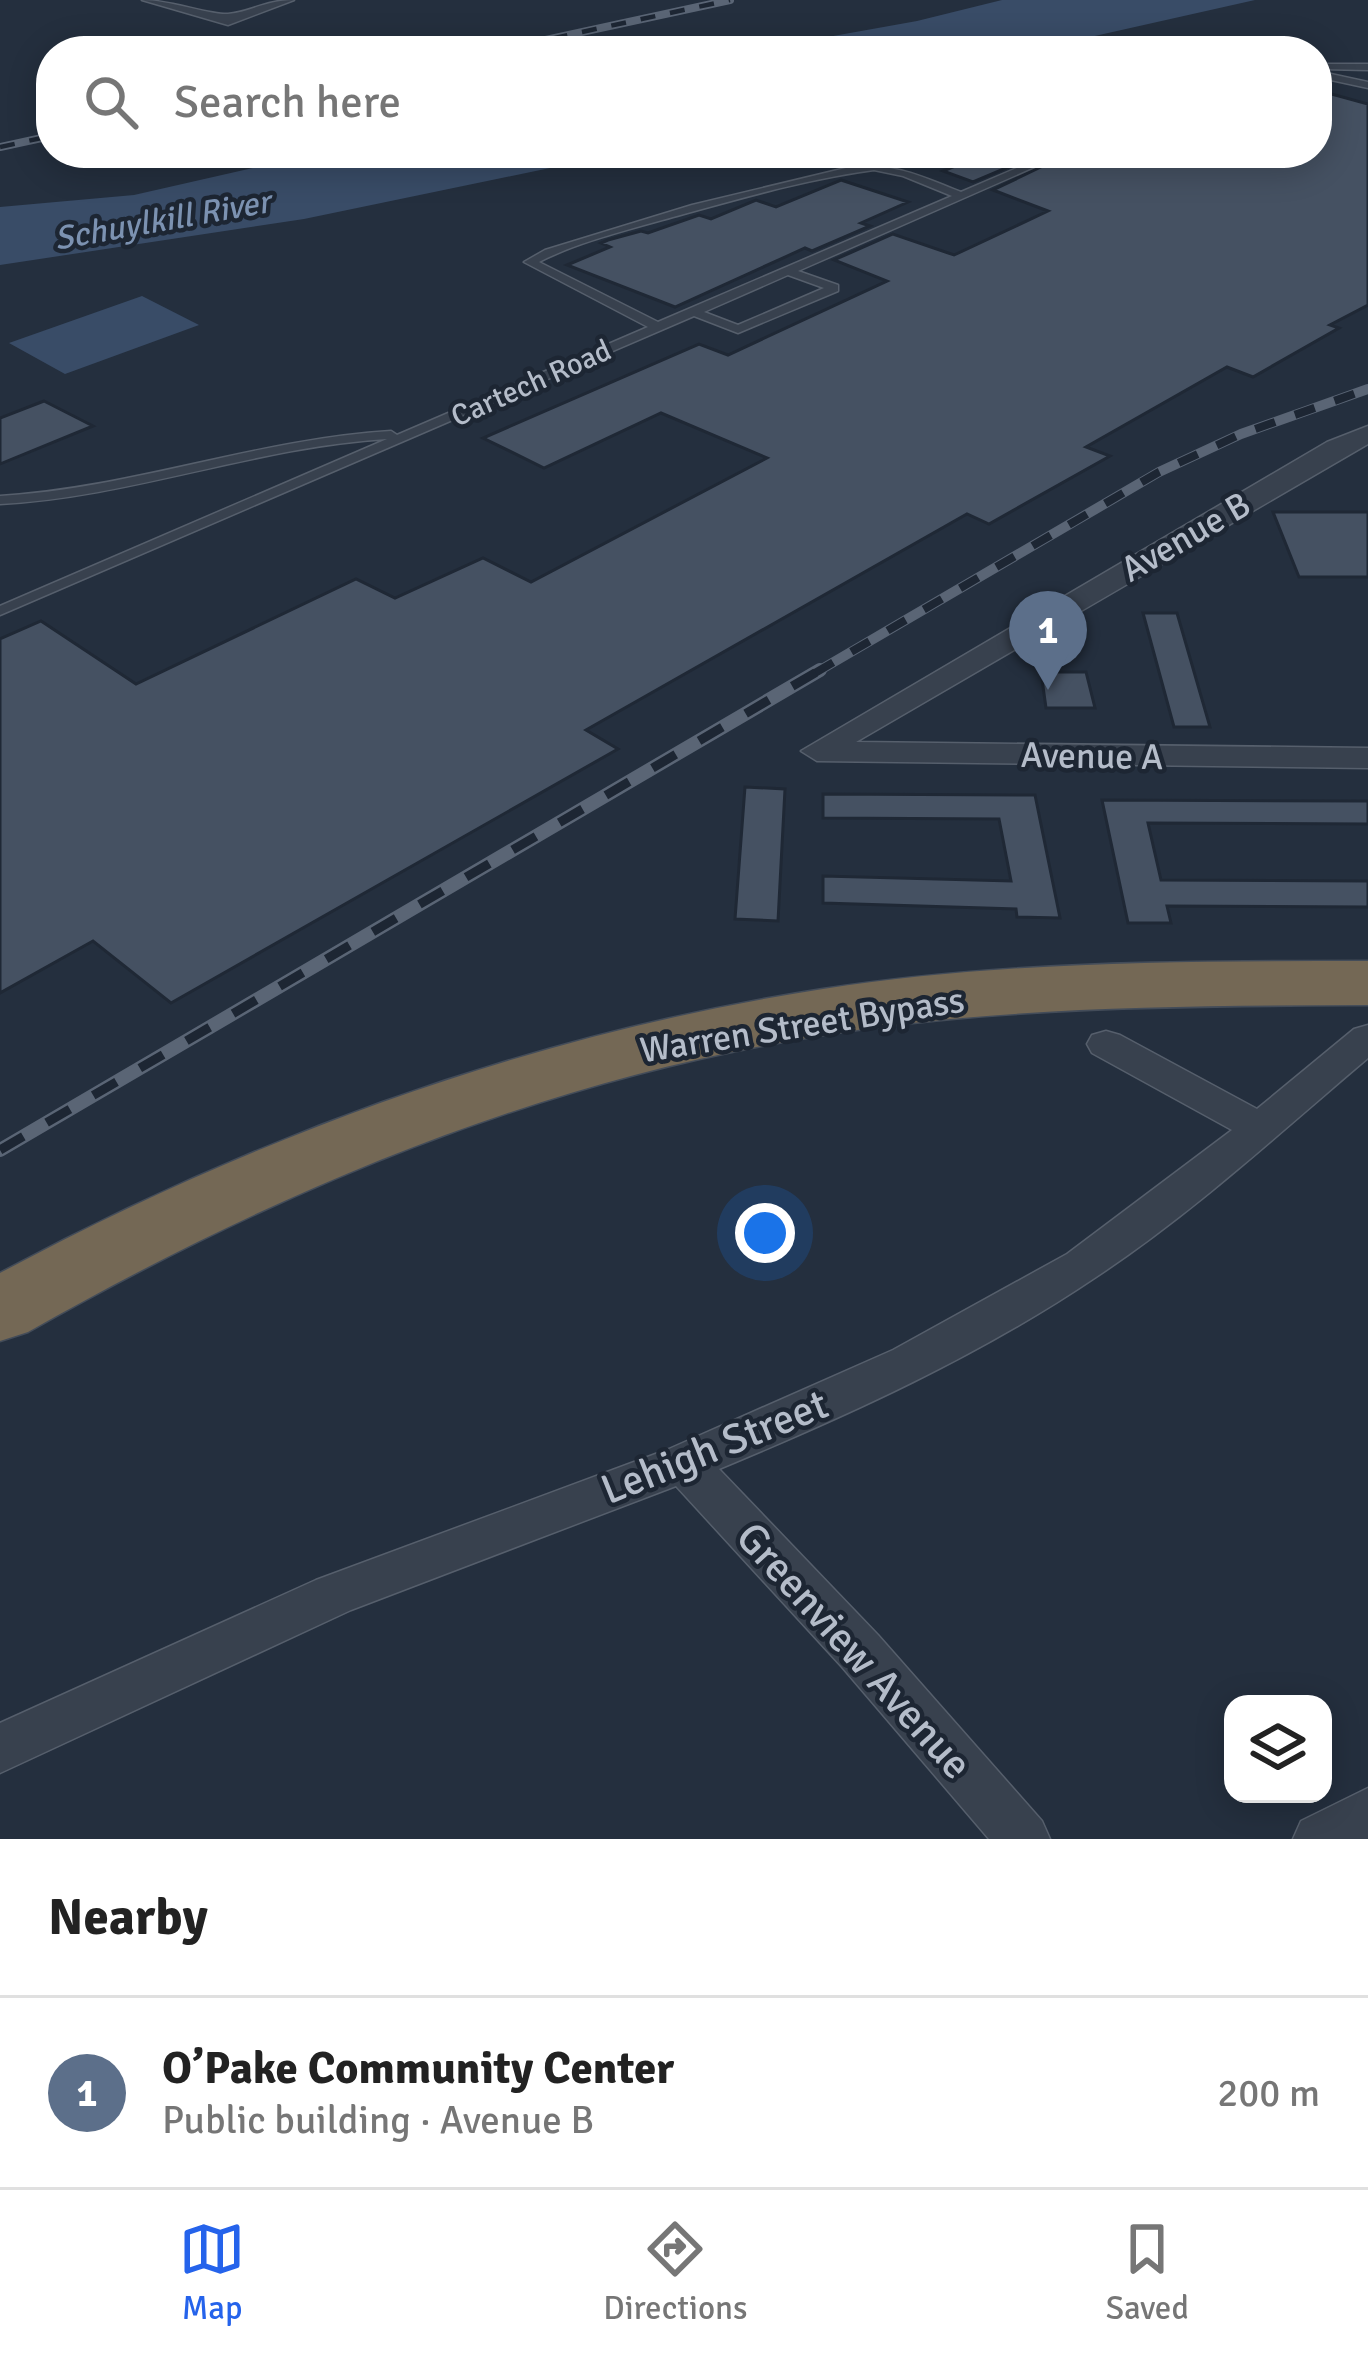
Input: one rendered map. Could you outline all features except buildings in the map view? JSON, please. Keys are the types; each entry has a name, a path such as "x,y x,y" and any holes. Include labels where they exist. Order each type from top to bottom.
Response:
{"highway":[{"name":"Warren Street Bypass","path":"0,1273 139,1202 312,1126 484,1064 650,1019 818,987 1016,967 1368,958"},
{"name":"Warren Street Bypass","path":"0,1310 158,1226 329,1150 499,1088 662,1043 827,1012 1025,991 1187,983 1368,983"}],"street":[{"path":"151,0 228,20 285,0"},
{"name":"Avenue B","path":"817,751 1336,448 1368,434"},
{"name":"Avenue A","path":"817,751 1368,758"},
{"name":"Lehigh Street","path":"0,1749 295,1612 486,1534 684,1462 903,1366 1039,1292 1148,1219 1368,1038"},
{"path":"1106,1044 1258,1127"},
{"name":"Greenview Avenue","path":"684,1462 860,1651 1023,1839"},
{"path":"1320,1839 1368,1813"}],"lane":[{"path":"1332,70 1368,67"},
{"path":"1332,75 1368,85"},
{"path":"658,327 530,262 553,248 635,224 865,168"},
{"path":"879,168 961,196"},
{"name":"Cartech Road","path":"0,611 1026,168"},
{"path":"694,312 739,328 834,288 786,270"},
{"path":"0,500 87,492 272,450 402,435"}],"water":[{"path":"1002,0 1255,0 1095,36 833,36"},
{"name":"Schuylkill River","path":"253,168 550,168 304,219 0,265 0,207 134,195"},
{"path":"142,296 199,325 65,374 9,343"}],"railway":[{"path":"563,36 730,0"},
{"path":"0,147 36,139"},
{"path":"815,673 1159,472 1241,434 1368,389"},
{"path":"0,1150 820,670"}],"place":[{"name":"O’Pake Community Center","path":"1048,690"}]}
